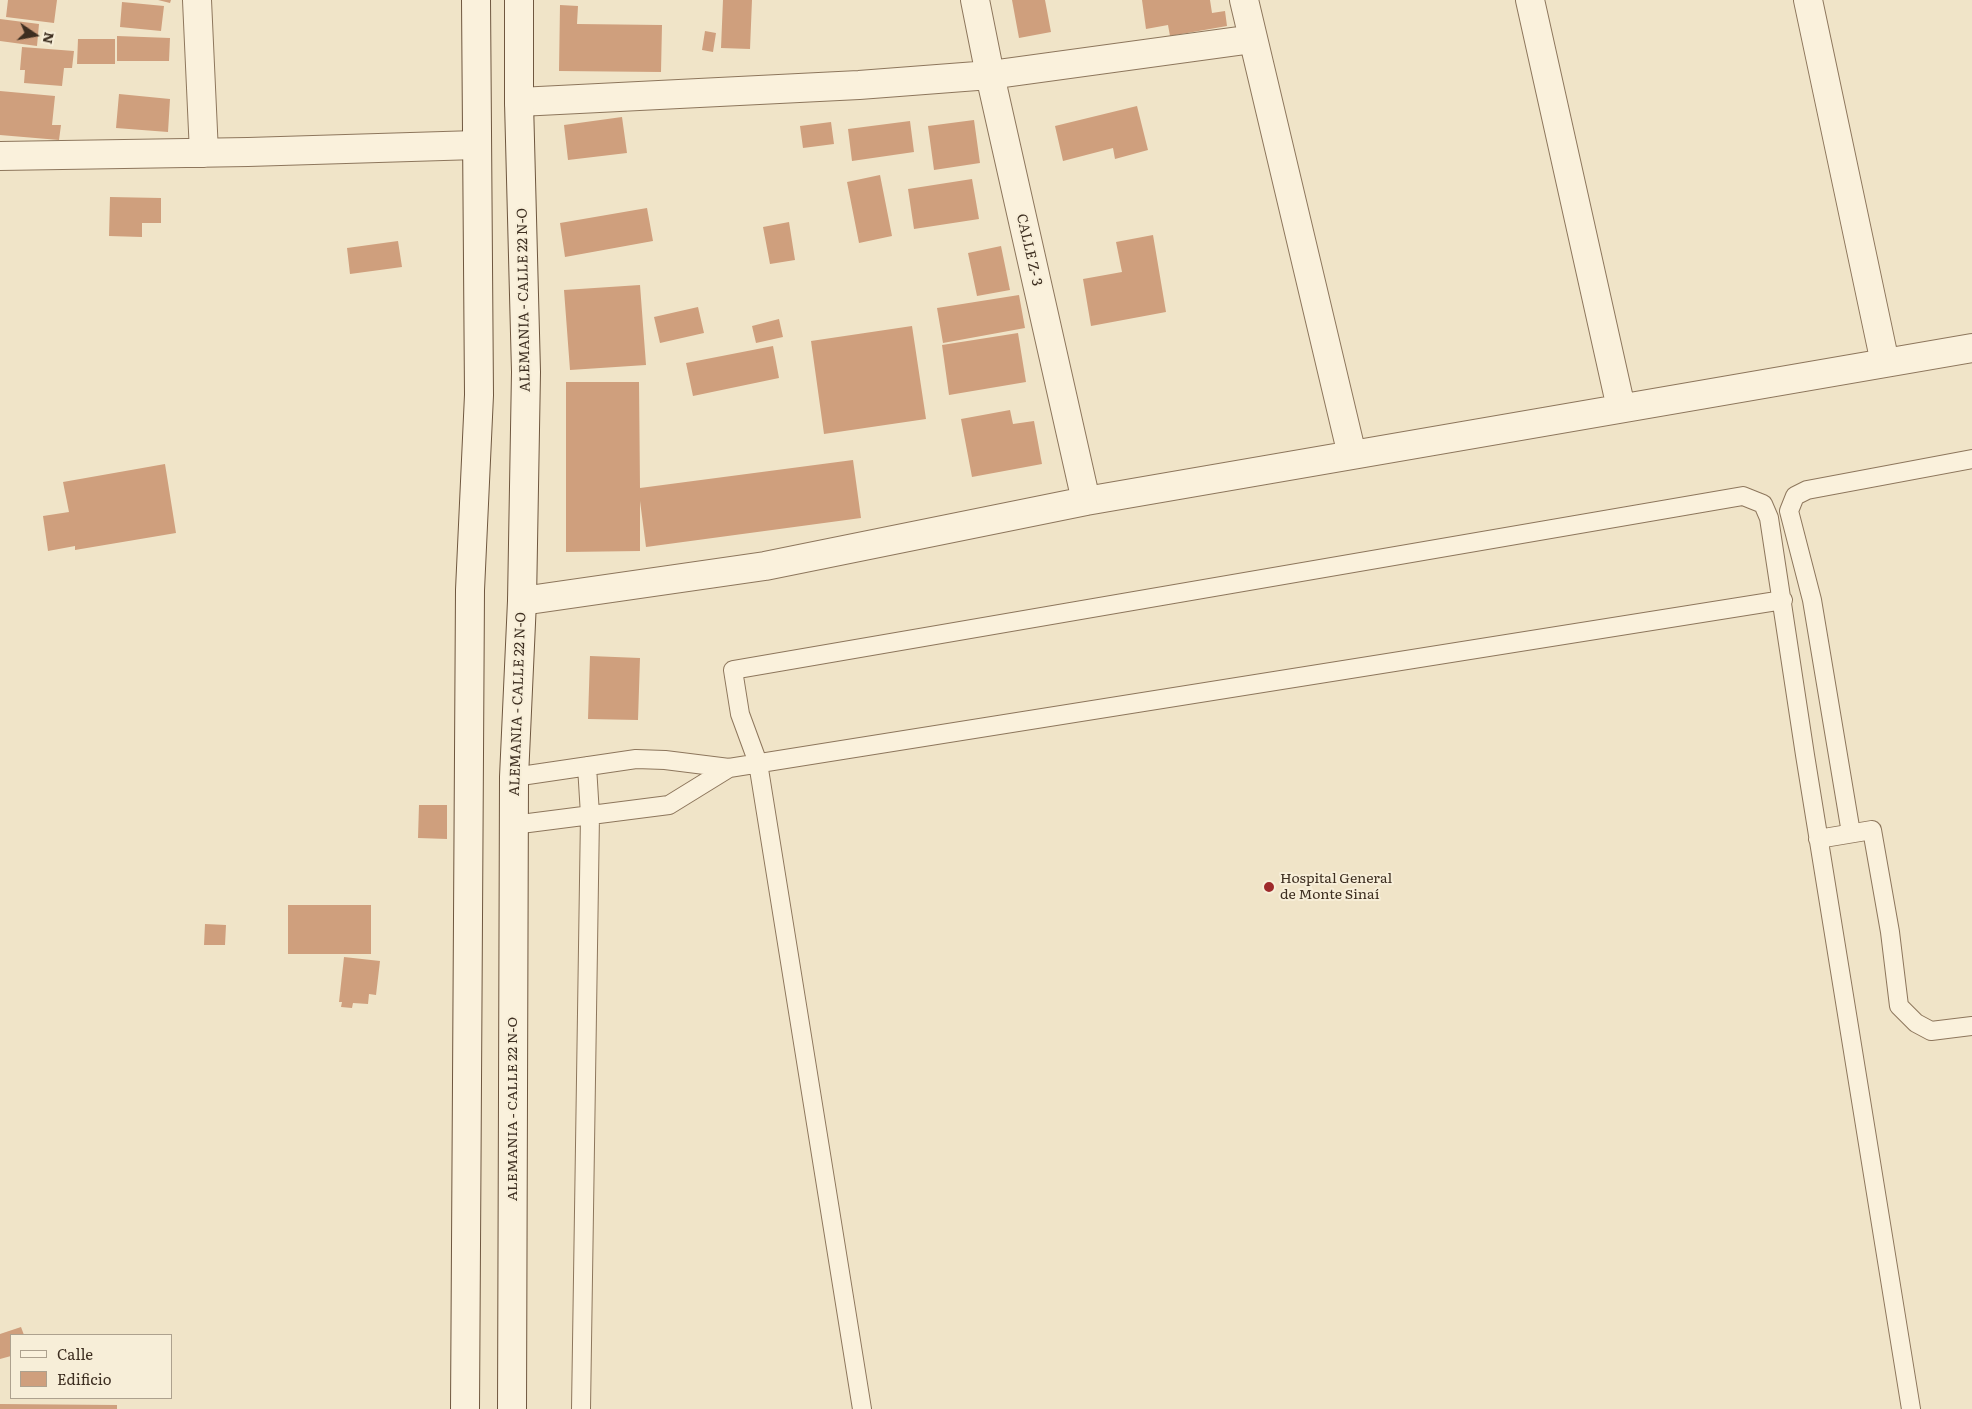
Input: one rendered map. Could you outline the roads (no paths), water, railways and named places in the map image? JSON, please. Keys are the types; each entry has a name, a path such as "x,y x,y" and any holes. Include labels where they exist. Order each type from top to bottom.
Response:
{"street":[{"path":"197,0 204,153"},
{"path":"465,1409 470,590 479,395 476,0"},
{"name":"ALEMANIA - CALLE 22 N-O","path":"512,1409 513,825 522,601 526,372 519,102 519,0"},
{"name":"CALLE Z- 3","path":"975,0 1086,500"},
{"path":"1244,0 1352,455"},
{"path":"1530,0 1621,408"},
{"path":"1808,0 1885,363"},
{"path":"519,102 859,85 990,74 1253,39"},
{"path":"0,156 204,153 476,145"},
{"path":"522,601 764,566 1086,500 1972,348"}],"lane":[{"path":"1850,833 1812,600 1789,511 1795,496 1807,490 1972,459"},
{"path":"862,1409 758,763 740,714 733,670 1743,496 1763,504 1769,518 1818,839 1911,1409"},
{"path":"514,776 636,759 665,760 729,768 1783,600"},
{"path":"581,1409 590,815 588,766"},
{"path":"513,825 669,804 729,768"},
{"path":"1818,839 1872,830 1890,932 1899,1006 1916,1023 1932,1031 1972,1026"}],"place":[{"name":"Hospital General de Monte Sinaí","path":"1269,887"}]}
